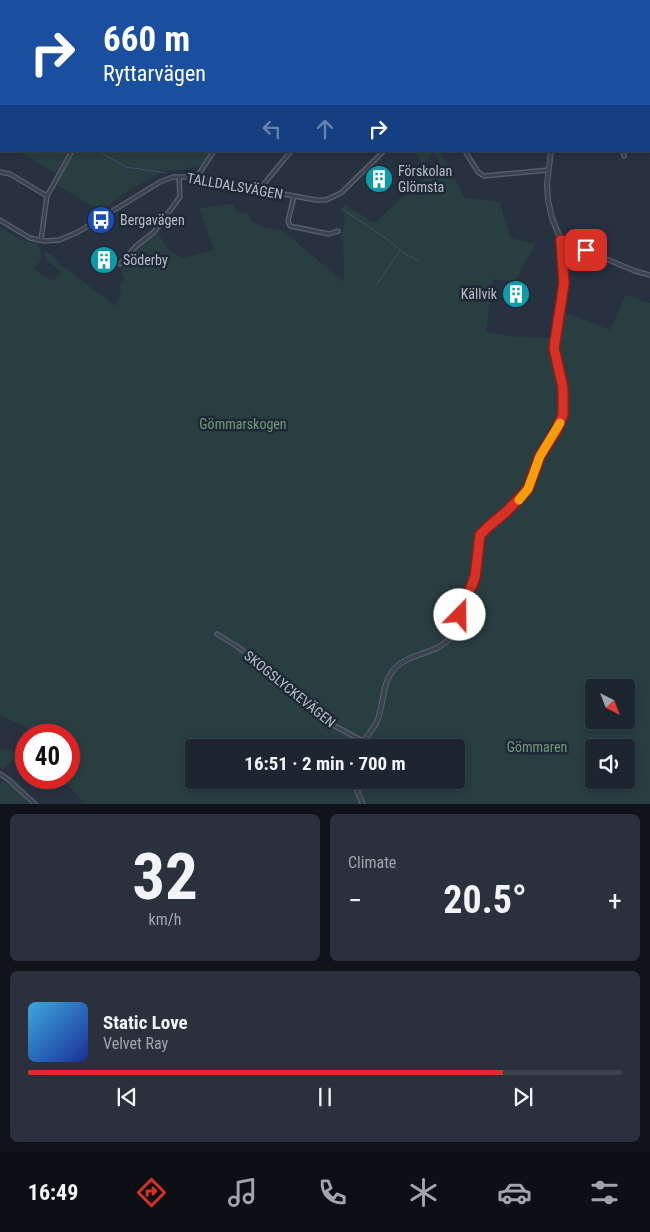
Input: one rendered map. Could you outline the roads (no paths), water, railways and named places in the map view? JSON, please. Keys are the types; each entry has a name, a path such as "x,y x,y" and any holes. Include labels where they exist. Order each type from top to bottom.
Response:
{"street":[{"path":"42,240 47,196 71,152"},
{"path":"196,178 213,152"},
{"path":"259,190 290,152"},
{"name":"TALLDALSVÄGEN","path":"0,220 26,236 42,240 60,240 70,236 150,187 166,179 179,176 316,200 326,200 340,194 383,152"},
{"path":"466,152 478,172 484,176 548,170"},
{"path":"364,739 377,721 382,698 395,668 403,662 438,648 452,636 475,577 480,535 528,489 540,456 561,421 564,409 563,388 554,348 564,283 561,240 549,205 547,184 551,152"},
{"path":"623,152 624,156"},
{"path":"0,172 10,174 47,196"},
{"path":"120,264 135,247 154,232 180,197 179,176"},
{"path":"294,196 288,222 290,226 330,234 338,231"},
{"path":"561,240 635,271 650,275"},
{"name":"SKOGSLYCKEVÄGEN","path":"217,634 234,644 264,667 331,724 359,739"},
{"path":"0,774 36,804"},
{"path":"357,789 363,804"}],"waterway":[{"path":"100,152 126,167 166,173"},
{"path":"342,209 387,239 405,254 419,261"},
{"path":"377,284 400,251"}],"place":[{"name":"Förskolan Glömsta","path":"379,179"},
{"name":"Bergavägen","path":"101,220"},
{"name":"Söderby","path":"104,260"},
{"name":"Källvik","path":"516,294"}],"park label":[{"name":"Gömmarskogen","path":"243,424"},
{"name":"Gömmaren","path":"537,747"}]}
